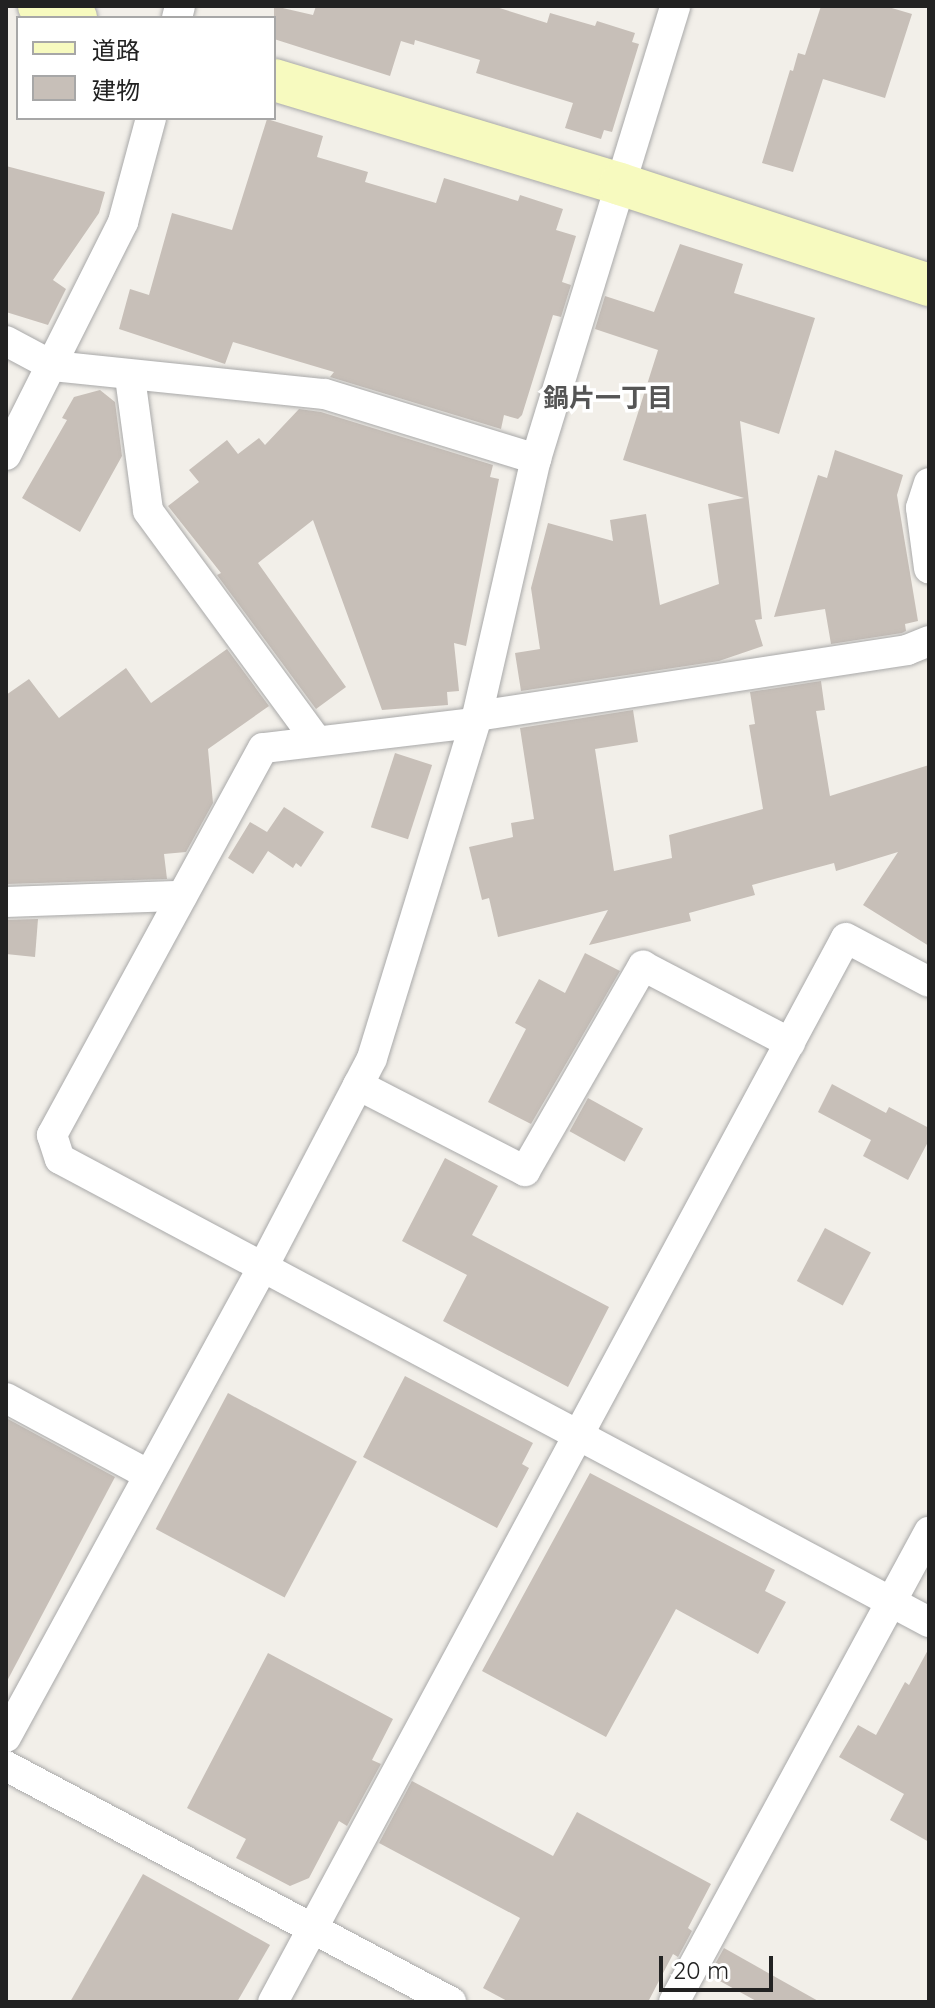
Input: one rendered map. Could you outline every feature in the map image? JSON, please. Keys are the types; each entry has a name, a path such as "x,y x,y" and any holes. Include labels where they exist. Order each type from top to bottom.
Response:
{"street":[{"path":"39,6 70,16"},
{"path":"6,1737 264,1265 372,1058 475,720 536,459 675,6"},
{"path":"276,81 620,184 929,285"},
{"path":"6,455 123,222 150,120"},
{"path":"6,341 53,366 130,377 325,394 536,459"},
{"path":"130,377 148,511 317,741"},
{"path":"929,483 921,508 929,568"},
{"path":"929,641 907,650 475,720 263,748 52,1135 60,1159 929,1622"},
{"path":"6,902 182,896"},
{"path":"273,2002 846,938 929,982"},
{"path":"358,1085 525,1171 643,966 790,1043"},
{"path":"6,1398 149,1475"},
{"path":"674,2002 929,1532"},
{"path":"6,1766 451,2002"}],"building":[{"path":"274,6 313,15 316,6 493,6 547,23 550,13 595,26 597,21 635,33 632,42 639,44 612,132 604,130 601,139 565,128 573,103 476,73 480,60 415,40 414,45 401,41 390,76 276,40"},
{"path":"821,6 885,6 912,14 885,98 823,79 793,172 762,163 790,70 793,71 798,53 805,55"},
{"path":"267,120 270,120 323,136 317,157 368,172 365,182 436,203 444,178 518,201 520,195 563,209 556,230 576,236 562,282 571,285 561,317 553,315 522,415 518,419 504,415 501,429 330,377 334,372 233,342 225,364 119,329 130,289 149,295 172,213 232,230"},
{"path":"6,166 105,192 99,213 53,280 66,289 48,325 6,312"},
{"path":"680,244 743,264 734,293 815,318 779,434 740,421 762,619 755,620 763,646 719,661 521,691 515,653 540,649 531,588 548,523 613,541 610,520 646,514 660,605 719,584 708,504 744,498 623,460 658,350 595,329 605,296 654,312"},
{"path":"100,390 115,402 122,456 80,532 22,498 67,420 62,418 74,397"},
{"path":"299,409 321,412 493,465 490,477 499,479 466,646 454,643 459,691 447,692 448,705 382,710 313,520 258,563 346,687 316,709 217,575 221,573 168,506 199,482 189,470 227,440 238,454 259,438 265,445"},
{"path":"835,450 903,475 897,495 918,621 905,624 906,631 902,633 831,644 825,609 774,617 818,475 827,478"},
{"path":"227,649 269,706 208,749 213,803 186,852 164,854 167,879 6,884 6,695 29,679 59,718 126,668 151,703"},
{"path":"821,681 825,710 816,711 830,796 929,765 929,946 863,905 898,852 836,871 834,863 752,885 755,895 689,913 691,921 589,945 608,910 498,937 489,898 482,900 469,847 513,837 511,823 534,819 520,728 633,710 638,742 595,749 614,871 672,858 669,835 763,809 749,725 755,724 750,692"},
{"path":"395,753 432,765 408,839 371,827"},
{"path":"284,807 324,832 301,867 296,863 293,868 268,851 253,874 228,858 250,822 267,832"},
{"path":"38,919 35,957 6,954 6,920"},
{"path":"585,953 620,971 531,1124 488,1102 526,1029 515,1023 539,979 565,993"},
{"path":"832,1084 886,1113 889,1107 929,1128 929,1140 908,1180 863,1156 871,1140 818,1112"},
{"path":"588,1098 643,1129 625,1162 570,1131"},
{"path":"445,1158 498,1186 472,1235 609,1307 568,1387 443,1321 467,1275 402,1241"},
{"path":"825,1228 871,1252 843,1305 797,1281"},
{"path":"405,1376 533,1443 522,1464 529,1468 497,1528 363,1457"},
{"path":"228,1393 357,1462 285,1598 156,1529"},
{"path":"6,1418 115,1477 6,1683"},
{"path":"590,1473 775,1570 765,1591 786,1602 758,1654 676,1609 606,1737 482,1671"},
{"path":"929,1648 929,1842 890,1820 904,1794 839,1757 858,1725 876,1735 905,1682 909,1685"},
{"path":"268,1653 393,1719 372,1760 381,1764 347,1826 339,1821 309,1878 290,1886 236,1858 246,1839 187,1808"},
{"path":"412,1781 553,1856 577,1812 711,1884 688,1928 692,1931 678,1957 673,1954 648,2002 509,2002 483,1988 520,1918 379,1843"},
{"path":"143,1874 270,1945 237,2002 70,2002"},
{"path":"724,1948 820,2002 758,2002 709,1975"}],"district":[{"name":"鍋片一丁目","path":"608,398"}]}
